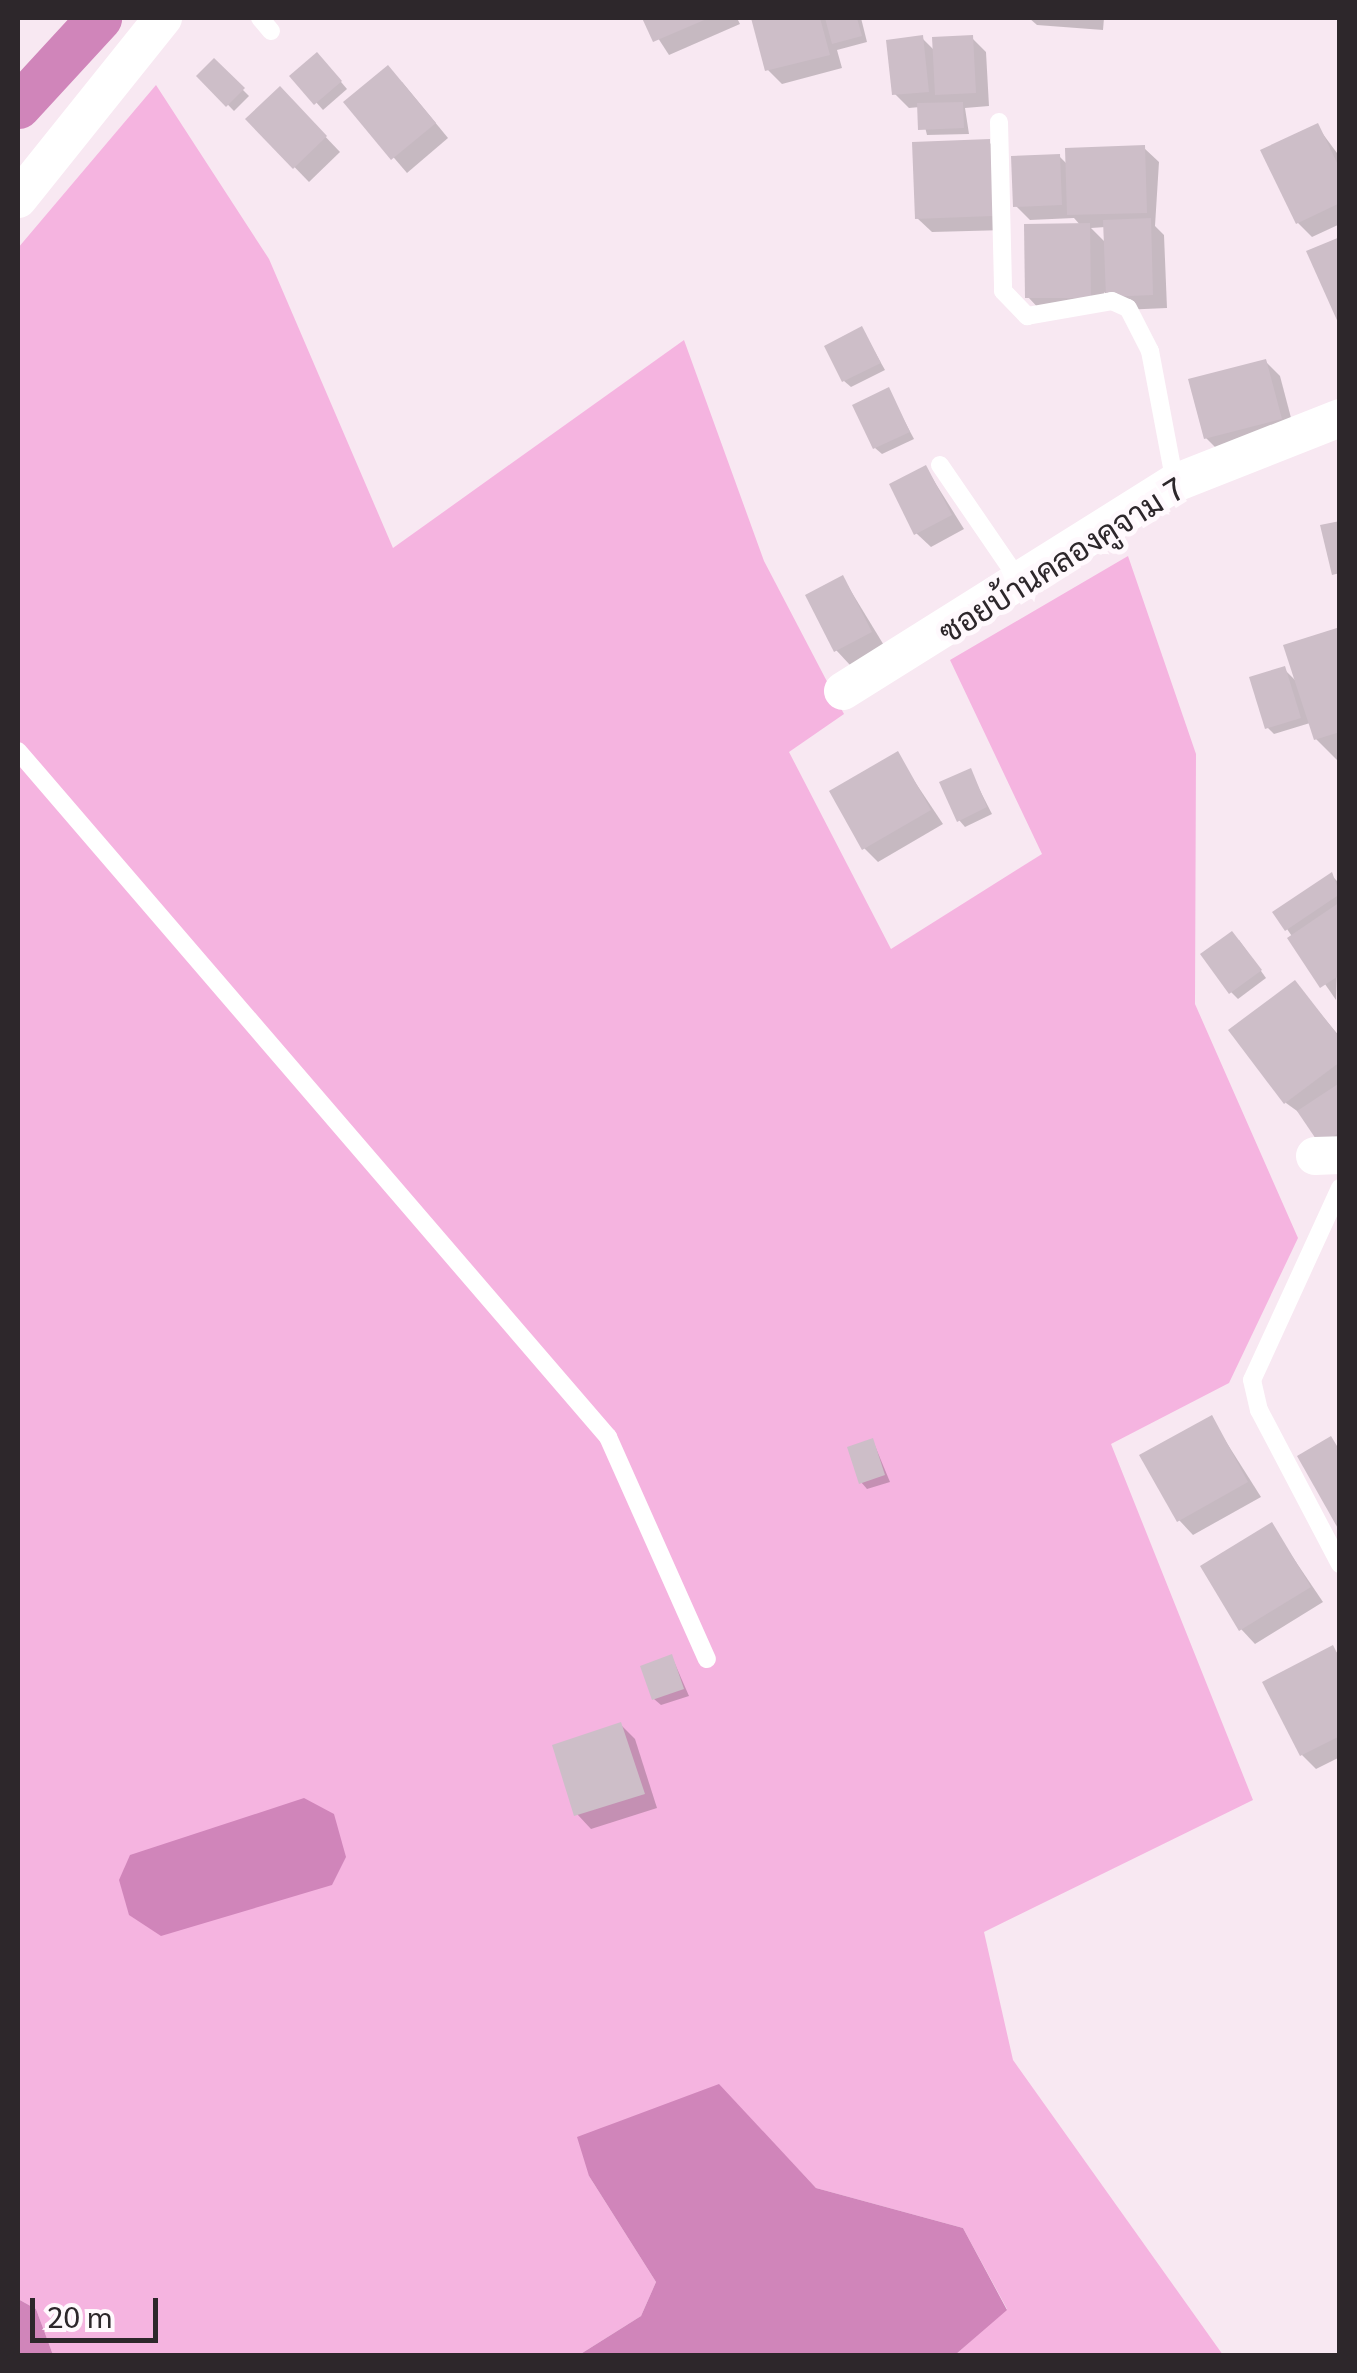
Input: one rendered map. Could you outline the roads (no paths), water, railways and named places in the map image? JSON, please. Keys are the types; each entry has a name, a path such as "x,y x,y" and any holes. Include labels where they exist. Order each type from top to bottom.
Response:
{"street":[{"path":"18,199 163,18"},
{"name":"ซอยบ้านคลองคูจาม 7","path":"843,691 1175,484 1340,418"}],"lane":[{"path":"1000,122 1003,291 1027,316 1112,301 1128,308 1150,351 1175,484"},
{"path":"940,464 1018,579"},
{"path":"18,751 608,1438 706,1659"},
{"path":"1340,1188 1252,1380 1260,1410 1340,1564"}],"waterway":[{"path":"18,106 99,18"}]}
